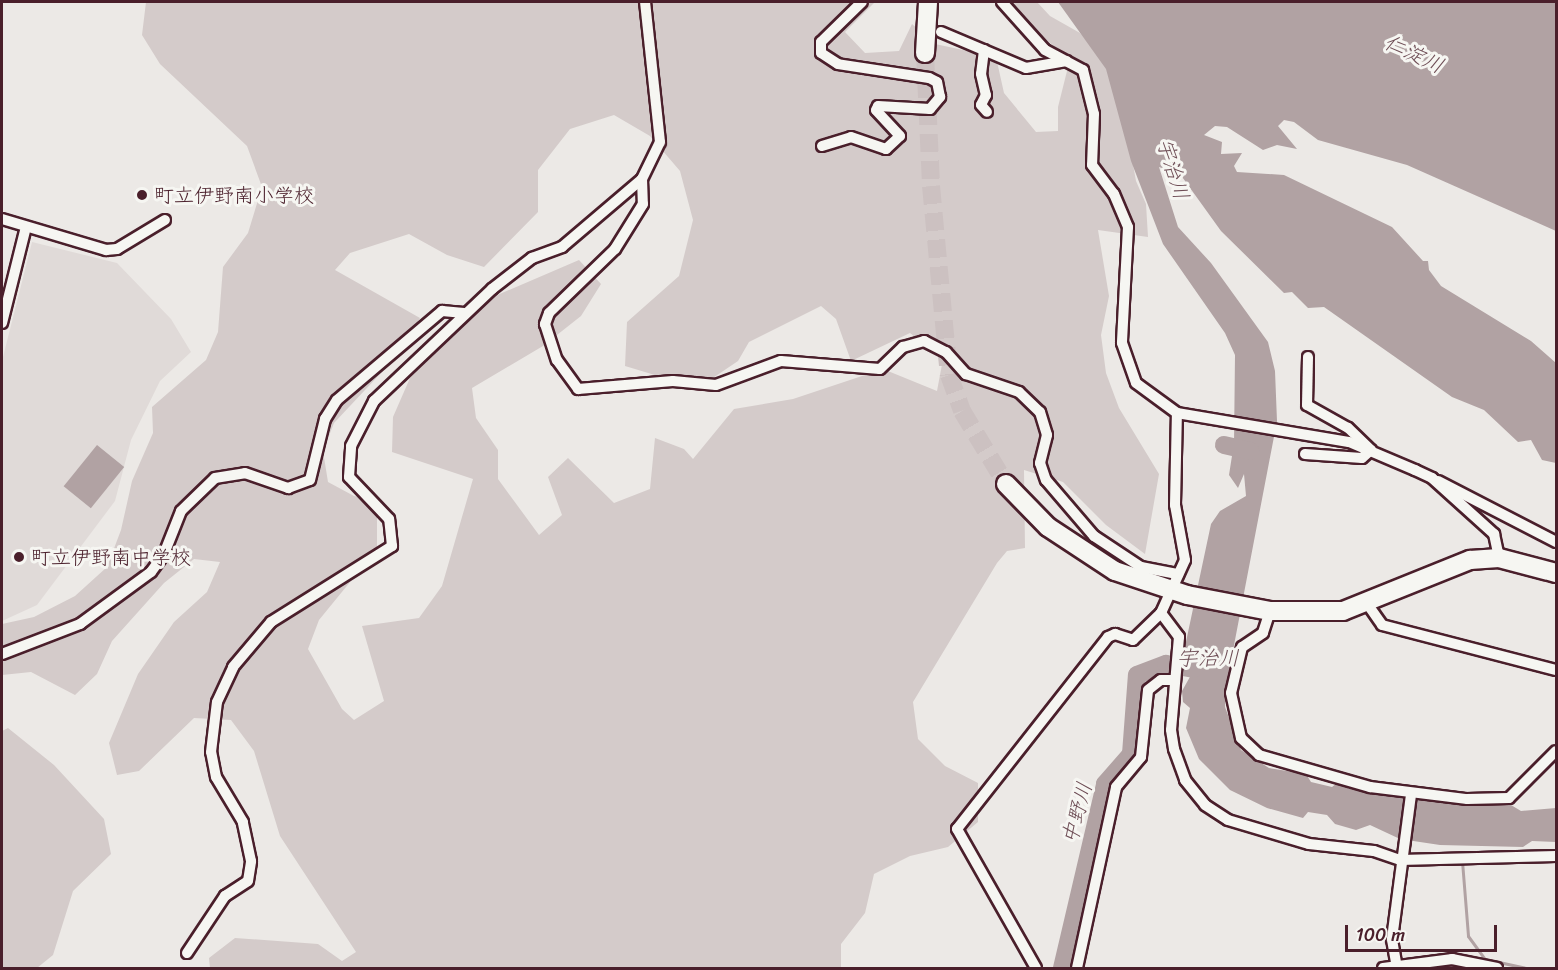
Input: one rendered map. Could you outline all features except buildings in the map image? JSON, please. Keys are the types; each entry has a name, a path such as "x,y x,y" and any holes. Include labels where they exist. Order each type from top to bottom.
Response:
{"main road":[{"path":"926,54 927,2"},
{"path":"1006,484 1048,527 1090,557 1178,586 1270,612 1323,613 1366,602 1444,568 1499,558 1557,573"}],"street":[{"path":"187,953 225,896 248,881 251,861 243,822 216,777 211,752 217,702 233,667 271,622 392,546 389,519 349,477 351,446 374,401 464,313 532,258 562,247 642,179 660,142 645,2"},
{"path":"822,146 851,137 885,149 900,136 876,110 878,106 930,109 940,97 937,82 929,78 838,64 821,53 821,42 862,2"},
{"path":"1002,2 1045,50 1083,70 1094,114 1092,165 1114,194 1128,227 1121,317 1124,356 1136,383 1177,413 1322,436 1371,450 1432,478 1557,542"},
{"path":"941,32 1026,68 1066,61"},
{"path":"984,50 981,74 986,95 981,105 987,112"},
{"path":"642,179 643,204 615,249 549,313 544,324 557,360 578,389 673,381 716,386 781,361 880,369 903,347 924,340 937,345 966,374 1019,393 1040,412 1047,435 1040,463 1046,480 1094,536 1141,567 1178,586"},
{"path":"2,219 106,250 117,249 165,220"},
{"path":"2,323 26,227"},
{"path":"2,654 80,624 151,572 164,554 181,511 215,478 245,473 288,488 310,480 325,419 337,400 442,311 464,313"},
{"path":"1308,357 1306,405 1348,428 1371,450"},
{"path":"1035,969 957,829 1108,638 1115,634 1133,640 1161,613 1178,586 1185,560 1175,505 1177,413"},
{"path":"1305,454 1362,458 1371,450"},
{"path":"1432,478 1498,538 1499,558"},
{"path":"1366,602 1382,625 1557,670"},
{"path":"1270,612 1263,633 1242,647 1230,693 1241,738 1275,762 1410,796 1509,798 1557,751"},
{"path":"1161,613 1179,638 1173,680 1174,749 1185,780 1205,805 1245,826 1400,858 1472,859 1557,856"},
{"path":"1077,969 1116,787 1141,757 1148,690 1161,680 1173,680"},
{"path":"1396,967 1392,939 1400,858 1410,796"},
{"path":"1383,969 1452,959 1497,969"}],"shaded area":[{"path":"146,2 875,2 845,32 865,53 899,51 912,24 935,44 996,57 1004,93 1036,132 1058,131 1058,107 1070,59 1035,31 1012,2 1037,2 1050,16 1080,33 1102,58 1118,82 1136,181 1146,204 1148,237 1098,230 1109,296 1101,335 1106,373 1119,408 1159,474 1145,554 1106,525 1063,482 1024,470 1025,548 1007,551 997,563 913,702 918,739 945,766 978,783 978,822 948,847 910,856 874,874 865,913 841,944 841,968 210,968 209,958 235,938 318,944 342,961 356,952 280,836 254,751 231,720 194,718 139,771 117,775 109,743 138,674 174,622 207,592 220,562 194,559 164,583 112,641 97,674 75,695 31,672 2,675 2,624 34,617 75,596 107,567 121,530 132,481 153,433 152,407 206,360 218,332 223,267 248,233 262,187 247,146 160,64 142,35","holes":["614,115 650,136 680,171 693,220 679,276 627,322 625,366 698,388 738,361 749,342 821,306 836,319 851,361 910,333 943,359 937,391 883,369 793,399 734,409 693,459 684,449 655,438 650,489 614,503 568,458 548,477 562,515 539,535 498,479 498,450 476,418 472,388 543,346 581,316 601,284 579,260 495,296 410,378 393,417 392,452 473,479 442,586 419,618 362,626 384,701 354,720 342,709 308,649 319,620 377,549 377,501 354,496 328,482 323,451 334,423 396,357 420,318 335,270 350,253 409,234 447,255 484,267 538,212 538,170 570,129"]},
{"path":"32,242 117,263 171,319 191,352 160,381 131,440 115,501 37,605 2,621 2,361"},
{"path":"8,728 54,765 104,819 111,854 73,891 53,955 37,968 2,968 2,731"}],"water":[{"path":"1058,2 1556,2 1556,231 1407,165 1318,140 1294,122 1284,120 1278,126 1297,149 1277,145 1263,150 1227,127 1215,126 1204,135 1222,142 1221,154 1242,153 1234,166 1237,172 1284,175 1392,227 1423,261 1428,261 1429,270 1441,286 1531,341 1556,363 1556,463 1542,460 1531,440 1518,442 1484,410 1452,397 1324,307 1308,308 1292,292 1284,293 1221,231 1180,174 1159,167 1178,227 1211,263 1268,342 1275,371 1277,421 1226,687 1225,707 1241,750 1269,768 1306,774 1311,782 1332,787 1341,780 1349,789 1355,784 1443,802 1511,805 1521,811 1556,808 1556,842 1532,841 1523,847 1440,845 1400,839 1370,825 1356,830 1335,824 1327,815 1308,812 1303,818 1267,808 1230,790 1199,759 1186,728 1190,708 1183,702 1182,691 1191,675 1180,670 1211,524 1220,511 1246,496 1244,474 1238,488 1229,475 1234,443 1235,355 1225,333 1163,244 1131,161 1106,69"},
{"path":"97,445 124,467 91,508 64,486"}],"waterway":[{"path":"1224,445 1250,451"},
{"name":"中野川","path":"1062,968 1105,784 1131,754 1137,675 1166,664 1194,669"},
{"path":"1462,861 1468,936 1485,959 1526,968"}],"tunnel":[{"path":"925,53 931,186 949,375 962,411 1006,484"}],"place":[{"name":"町立伊野南小学校","path":"142,195"},
{"name":"町立伊野南中学校","path":"19,557"}],"water label":[{"name":"仁淀川","path":"1414,54"},
{"name":"宇治川","path":"1173,169"},
{"name":"宇治川","path":"1208,658"}]}
